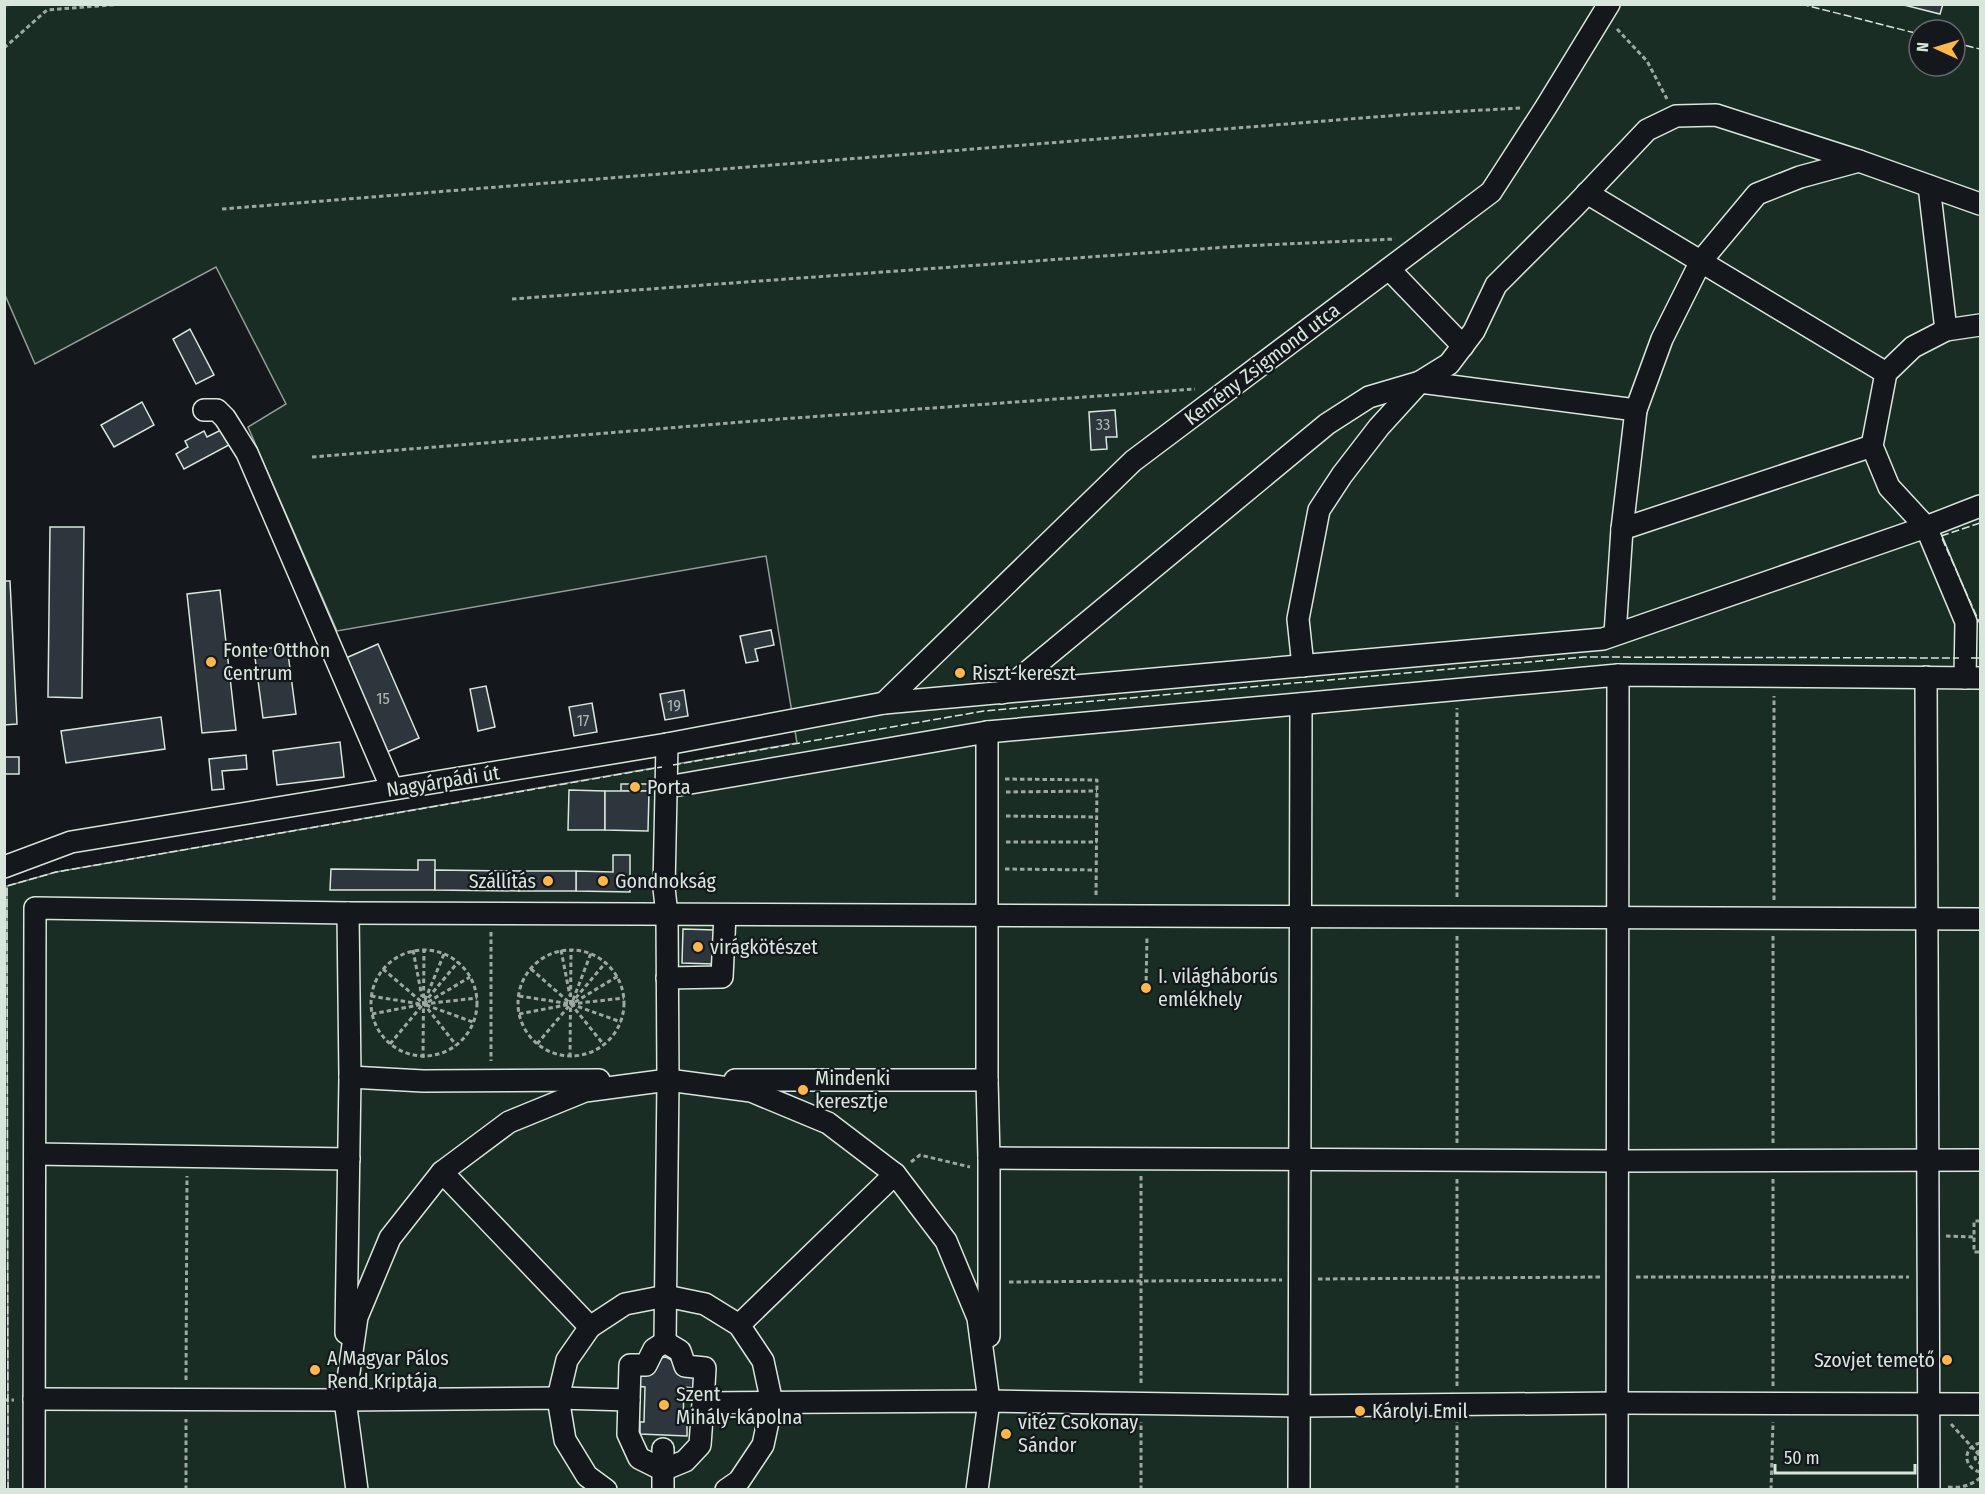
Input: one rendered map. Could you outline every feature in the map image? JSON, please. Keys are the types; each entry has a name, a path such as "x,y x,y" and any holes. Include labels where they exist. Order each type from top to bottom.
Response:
{"street":[{"name":"Kemény Zsigmond utca","path":"884,703 1133,461 1491,192 1606,10"},
{"path":"1002,693 1328,424 1369,397 1420,382 1449,364 1474,332 1496,285 1647,130 1676,116 1716,115 1859,161 1980,204"},
{"path":"1615,634 1622,529 1636,410 1662,339 1701,261 1757,194 1800,177 1859,161"},
{"path":"1929,186 1946,330"},
{"path":"1587,193 1886,373"},
{"path":"1389,269 1464,346"},
{"path":"667,787 987,732 1618,675 1973,678 1966,622 1926,527 1889,487 1872,446 1886,373 1913,347 1946,330 1980,325"},
{"path":"1420,382 1636,410"},
{"path":"1303,666 1298,619 1319,510 1342,475 1379,427 1420,382"},
{"path":"204,410 217,410 225,418 248,453 392,789"},
{"path":"1622,529 1872,446"},
{"name":"Nagyárpádi út","path":"4,867 71,842 667,744 884,703 1603,639 1926,527 1980,506"},
{"path":"1617,1490 1618,675"},
{"path":"1926,678 1930,1404 1938,1488"},
{"path":"1299,1490 1301,704"},
{"path":"987,732 989,1490"},
{"path":"665,1342 668,1080 667,915 664,888 667,744"},
{"path":"34,1490 35,908 667,915 1980,919"},
{"path":"346,1490 345,1400 350,1077 348,913"},
{"path":"667,978 722,977 725,915"},
{"path":"350,1077 423,1081 987,1080"},
{"path":"357,1490 345,1400 357,1317 390,1239 442,1172 509,1122 585,1090 668,1080 751,1091 828,1123 895,1174 946,1241 978,1318 989,1401 977,1490"},
{"path":"35,1154 348,1159"},
{"path":"989,1165 1141,1159 1980,1160"},
{"path":"442,1172 590,1327"},
{"path":"739,1325 895,1174"},
{"path":"606,1490 581,1483 565,1440 558,1398 567,1360 590,1327 625,1304 666,1296 705,1304 739,1325 763,1361 772,1403 763,1445 737,1487"},
{"path":"665,1342 680,1351 685,1366 705,1368 700,1445 685,1461 663,1470 639,1458 628,1434 630,1365 646,1365 654,1349 665,1342"},
{"path":"34,1399 558,1398 629,1400"},
{"path":"703,1403 989,1401 1300,1406 1617,1403 1980,1404"}],"path":[{"path":"4,48 47,10 123,4"},
{"path":"1606,10 1647,61 1676,116"},
{"path":"222,209 1400,115 1546,107"},
{"path":"512,299 1241,246 1404,239 1423,243"},
{"path":"312,458 1192,388 1222,394"},
{"path":"1771,1490 1774,676"},
{"path":"1457,690 1457,1490"},
{"path":"1096,917 1097,842 1097,791 1097,780 1004,779 1004,792 1097,791"},
{"path":"988,816 1097,817"},
{"path":"988,842 1097,842"},
{"path":"988,869 1096,870"},
{"path":"491,914 491,1080"},
{"path":"1146,988 1148,916"},
{"path":"570,1056 572,949"},
{"path":"572,949 591,953 606,962 618,976 624,998 621,1022 604,1046 582,1055 570,1056 558,1055 537,1044 529,1035 519,1014 519,996 524,978 530,969 544,957 561,950 572,949"},
{"path":"423,1081 424,950"},
{"path":"424,950 444,954 458,962 470,977 478,1004 474,1022 465,1038 446,1052 423,1057 400,1051 390,1044 375,1025 371,996 376,979 383,969 402,954 424,950"},
{"path":"561,950 571,1004"},
{"path":"413,951 424,1004"},
{"path":"571,1004 591,953"},
{"path":"424,1004 444,954"},
{"path":"390,1044 458,962"},
{"path":"537,1044 606,962"},
{"path":"383,969 424,1004 456,1046"},
{"path":"530,969 571,1004 604,1046"},
{"path":"571,1004 618,976"},
{"path":"424,1004 470,977"},
{"path":"371,996 424,1004 474,1022"},
{"path":"519,996 571,1004 621,1022"},
{"path":"372,1014 424,1004 477,998"},
{"path":"519,1014 571,1004 624,998"},
{"path":"895,1174 920,1155 989,1165"},
{"path":"186,1490 187,1156"},
{"path":"1141,1159 1141,1490"},
{"path":"1980,1221 1974,1221 1974,1252 1980,1252"},
{"path":"1945,1236 1974,1237"},
{"path":"989,1282 1929,1276"},
{"path":"1930,1404 1979,1452 1980,1456"},
{"path":"1980,1443 1971,1446 1966,1458 1968,1465 1980,1472"},
{"path":"1979,1452 1975,1458 1980,1463"},
{"path":"1938,1488 1960,1488 1973,1484 1980,1478"}],"green space":[{"path":"4,5 1980,5 1980,1489 8,1489 7,886 56,872 797,743 766,556 337,631 248,427 286,404 216,267 35,364 5,295"}],"building":[{"path":"1900,4 1943,4 1940,14"},
{"path":"190,329 214,375 196,384 173,339"},
{"path":"142,402 154,425 114,447 101,425"},
{"path":"1115,410 1117,437 1106,437 1107,449 1091,450 1089,412"},
{"path":"221,430 229,445 184,469 176,454 188,447 185,441 204,431 207,437"},
{"path":"50,527 84,527 82,698 48,697"},
{"path":"4,581 10,581 17,724 4,725"},
{"name":"Fonte Otthon Centrum","path":"220,590 236,730 202,733 187,594"},
{"path":"771,630 774,645 755,649 758,661 746,663 740,636"},
{"path":"378,644 419,738 387,752 346,658"},
{"path":"287,646 296,714 263,718 254,650"},
{"path":"486,686 495,727 478,731 470,689"},
{"path":"684,690 688,716 665,720 660,694"},
{"path":"592,703 597,732 574,736 569,707"},
{"path":"161,717 165,749 66,763 61,731"},
{"path":"340,742 344,777 277,785 273,751"},
{"path":"246,755 247,769 222,771 224,789 212,790 209,759"},
{"path":"4,757 19,757 19,774 4,774"},
{"name":"Porta","path":"621,784 649,784 649,791 621,791"},
{"path":"569,790 605,791 605,830 568,830"},
{"path":"605,791 649,791 648,831 605,830"},
{"name":"Gondnokság","path":"613,855 630,855 630,892 576,891 576,871 613,872"},
{"path":"418,860 435,860 435,890 330,890 331,869 418,870"},
{"path":"435,870 520,871 519,891 435,890"},
{"name":"Szállítás","path":"520,871 576,871 576,891 519,891"},
{"name":"virágkötészet","path":"683,929 715,930 714,964 682,963"},
{"name":"Szent Mihály-kápolna","path":"666,1357 694,1372 694,1388 684,1387 683,1423 687,1423 687,1436 640,1434 640,1422 644,1422 645,1387 635,1386 635,1370"}],"waterway":[{"path":"4,7 8,4"}],"fence":[{"path":"1801,4 1907,31"},
{"path":"1967,46 1980,49"},
{"path":"1980,523 1941,536 1980,624"},
{"path":"673,765 984,711 1584,657 1959,658"},
{"path":"1971,658 1980,658"},
{"path":"8,1490 7,886 56,872 662,767"}],"place":[{"name":"Fonte Otthon Centrum","path":"211,662"},
{"name":"Riszt-kereszt","path":"960,673"},
{"name":"Porta","path":"635,787"},
{"name":"Szállítás","path":"548,881"},
{"name":"Gondnokság","path":"603,881"},
{"name":"virágkötészet","path":"698,947"},
{"name":"I. világháborús emlékhely","path":"1146,988"},
{"name":"Mindenki keresztje","path":"803,1090"},
{"name":"Szovjet temető","path":"1947,1360"},
{"name":"A Magyar Pálos Rend Kriptája","path":"315,1370"},
{"name":"Szent Mihály-kápolna","path":"664,1405"},
{"name":"Károlyi Emil","path":"1360,1411"},
{"name":"vitéz Csokonay Sándor","path":"1006,1434"}]}
